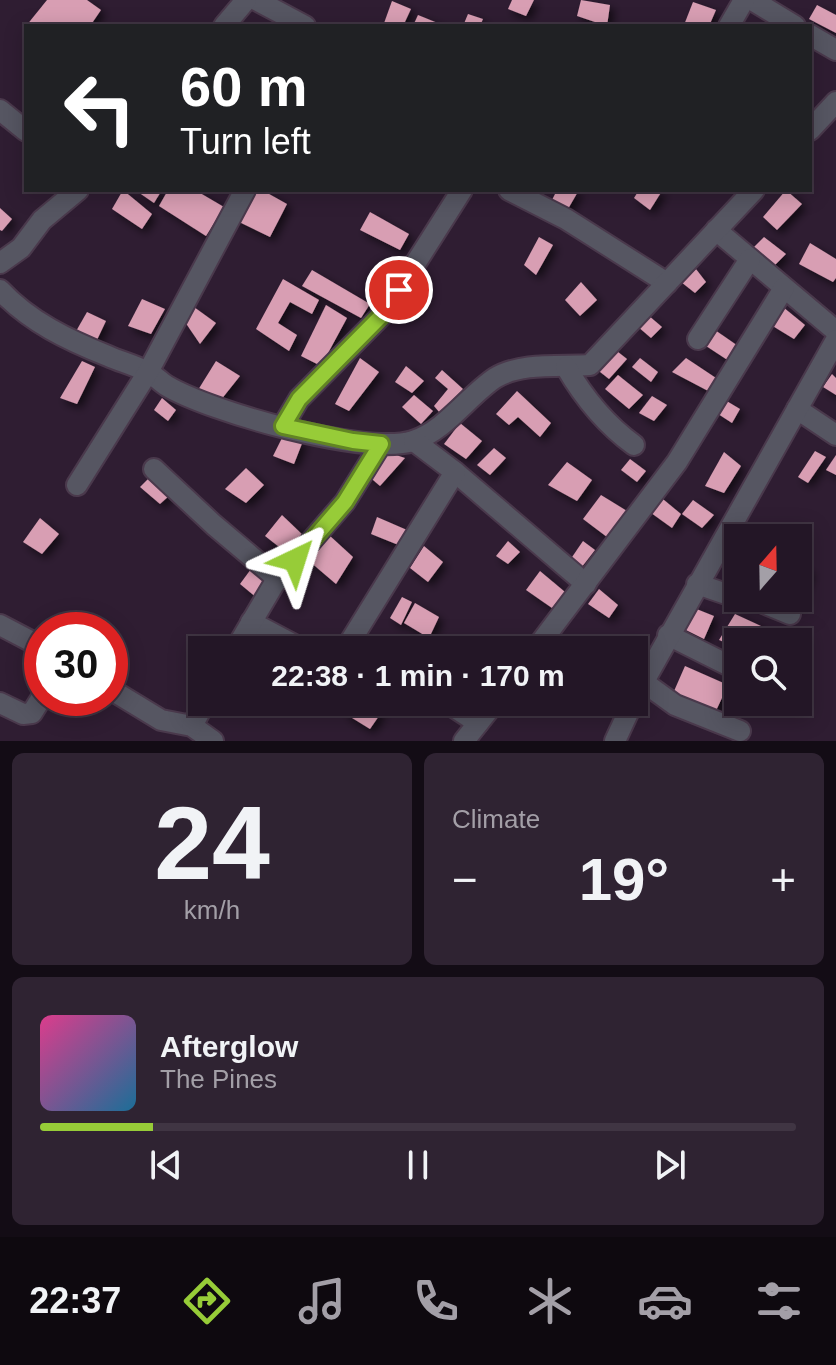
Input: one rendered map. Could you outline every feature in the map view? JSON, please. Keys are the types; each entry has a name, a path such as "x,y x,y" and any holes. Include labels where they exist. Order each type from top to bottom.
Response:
{"street":[{"path":"226,24 246,0"},
{"path":"256,0 301,24"},
{"path":"730,24 744,0"},
{"path":"752,0 792,24"},
{"path":"812,36 836,50"},
{"path":"812,128 836,102"},
{"path":"0,110 24,129"},
{"path":"0,263 21,248 42,220 76,192"},
{"path":"77,485 148,372 244,192"},
{"path":"283,426 299,399 384,313 461,192"},
{"path":"513,192 566,219 667,283"},
{"path":"0,290 48,329 148,372 166,386 203,402 283,426 353,441 381,444 414,441 435,428 497,377 527,368 590,365 752,192"},
{"path":"716,230 836,331"},
{"path":"698,339 750,259"},
{"path":"546,636 677,462 784,288"},
{"path":"648,672 836,340"},
{"path":"566,367 602,418 634,445"},
{"path":"797,409 836,435"},
{"path":"414,441 586,584"},
{"path":"243,636 278,579 345,502 381,444"},
{"path":"154,469 278,579"},
{"path":"360,636 455,472"},
{"path":"697,584 724,593"},
{"path":"785,612 790,614"},
{"path":"251,622 278,636"},
{"path":"0,625 24,638"},
{"path":"668,635 724,663"},
{"path":"648,698 740,731"},
{"path":"128,700 161,720 192,726 213,741"},
{"path":"0,703 24,714"},
{"path":"192,726 197,716"},
{"path":"467,716 478,723"},
{"path":"464,741 484,716"},
{"path":"615,741 626,716"}],"building":[{"path":"47,0 87,0 101,10 91,24 28,24"},
{"path":"512,0 534,0 526,16 508,9"},
{"path":"581,0 610,5 607,24 577,16"},
{"path":"392,1 411,9 404,24 384,24"},
{"path":"693,2 716,10 710,24 684,24"},
{"path":"817,5 836,15 836,33 809,19"},
{"path":"468,14 483,19 481,24 464,24"},
{"path":"418,15 440,24 414,24"},
{"path":"122,192 125,192 152,214 142,229 112,209"},
{"path":"138,192 161,192 154,203"},
{"path":"167,192 198,192 224,207 206,236 159,206"},
{"path":"251,192 266,192 287,204 270,237 235,220"},
{"path":"556,192 578,192 565,214 549,206"},
{"path":"638,192 661,192 650,210 634,198"},
{"path":"784,192 802,204 777,230 763,217"},
{"path":"0,208 12,219 2,231 0,230"},
{"path":"370,212 409,234 400,250 360,230"},
{"path":"539,237 553,245 536,275 524,265"},
{"path":"764,237 786,254 772,268 749,252"},
{"path":"810,243 836,259 836,278 833,282 799,264"},
{"path":"696,269 706,282 695,293 681,282"},
{"path":"312,270 370,304 361,318 302,286"},
{"path":"283,279 319,300 312,314 290,302 278,323 297,335 289,351 256,329"},
{"path":"581,282 597,300 580,316 565,300"},
{"path":"142,299 165,309 151,334 128,326"},
{"path":"326,305 347,318 321,366 301,356"},
{"path":"194,307 216,323 200,344 185,322"},
{"path":"783,307 805,325 794,339 771,325"},
{"path":"87,312 106,321 95,344 75,333"},
{"path":"648,315 662,327 651,338 637,326"},
{"path":"715,330 741,348 729,361 703,344"},
{"path":"613,348 627,359 609,379 595,368"},
{"path":"360,358 379,372 349,411 335,404"},
{"path":"640,358 658,372 651,382 632,367"},
{"path":"686,358 719,380 712,393 672,372"},
{"path":"82,361 95,367 77,404 60,398"},
{"path":"216,361 240,376 220,401 198,390"},
{"path":"406,366 424,381 412,393 395,382"},
{"path":"442,370 463,389 440,413 434,406 448,389 435,378"},
{"path":"832,374 836,378 836,395 823,387"},
{"path":"618,375 643,395 629,409 605,389"},
{"path":"517,391 551,423 540,437 518,417 509,425 496,414"},
{"path":"414,395 433,411 421,424 402,407"},
{"path":"652,396 667,405 654,421 639,413"},
{"path":"162,398 176,410 168,421 154,410"},
{"path":"725,400 740,409 732,423 715,412"},
{"path":"460,423 482,441 466,459 444,444"},
{"path":"284,434 303,441 294,464 273,456"},
{"path":"494,448 506,458 490,475 477,465"},
{"path":"384,451 405,458 380,486 366,474"},
{"path":"815,451 826,457 808,483 798,477"},
{"path":"724,452 741,466 724,493 705,486"},
{"path":"836,455 836,475 826,470"},
{"path":"630,459 646,471 637,482 621,470"},
{"path":"567,462 592,480 577,501 548,485"},
{"path":"246,468 264,485 246,503 225,489"},
{"path":"151,476 171,494 160,504 140,487"},
{"path":"601,495 627,511 607,537 583,519"},
{"path":"658,495 681,514 672,528 647,510"},
{"path":"693,500 714,515 702,528 682,514"},
{"path":"282,515 307,539 292,557 265,536"},
{"path":"377,517 407,530 401,546 371,534"},
{"path":"40,518 59,534 42,554 23,542"},
{"path":"329,535 353,557 336,584 309,561"},
{"path":"508,541 520,552 508,564 496,556"},
{"path":"583,541 595,550 581,568 570,560"},
{"path":"424,546 443,562 428,582 410,568"},
{"path":"251,569 269,582 257,598 240,584"},
{"path":"540,571 565,592 552,608 526,590"},
{"path":"599,589 618,605 609,618 588,604"},
{"path":"402,597 412,602 401,625 390,618"},
{"path":"415,603 439,617 430,636 404,623"},
{"path":"689,606 714,616 704,639 678,626"},
{"path":"735,614 761,626 760,628 726,628"},
{"path":"685,666 724,683 724,694 714,715 671,698"},
{"path":"349,716 379,716 370,729"}],"route":[{"path":"295,560 345,502 381,444 283,426 299,399 384,313 399,290"}]}
